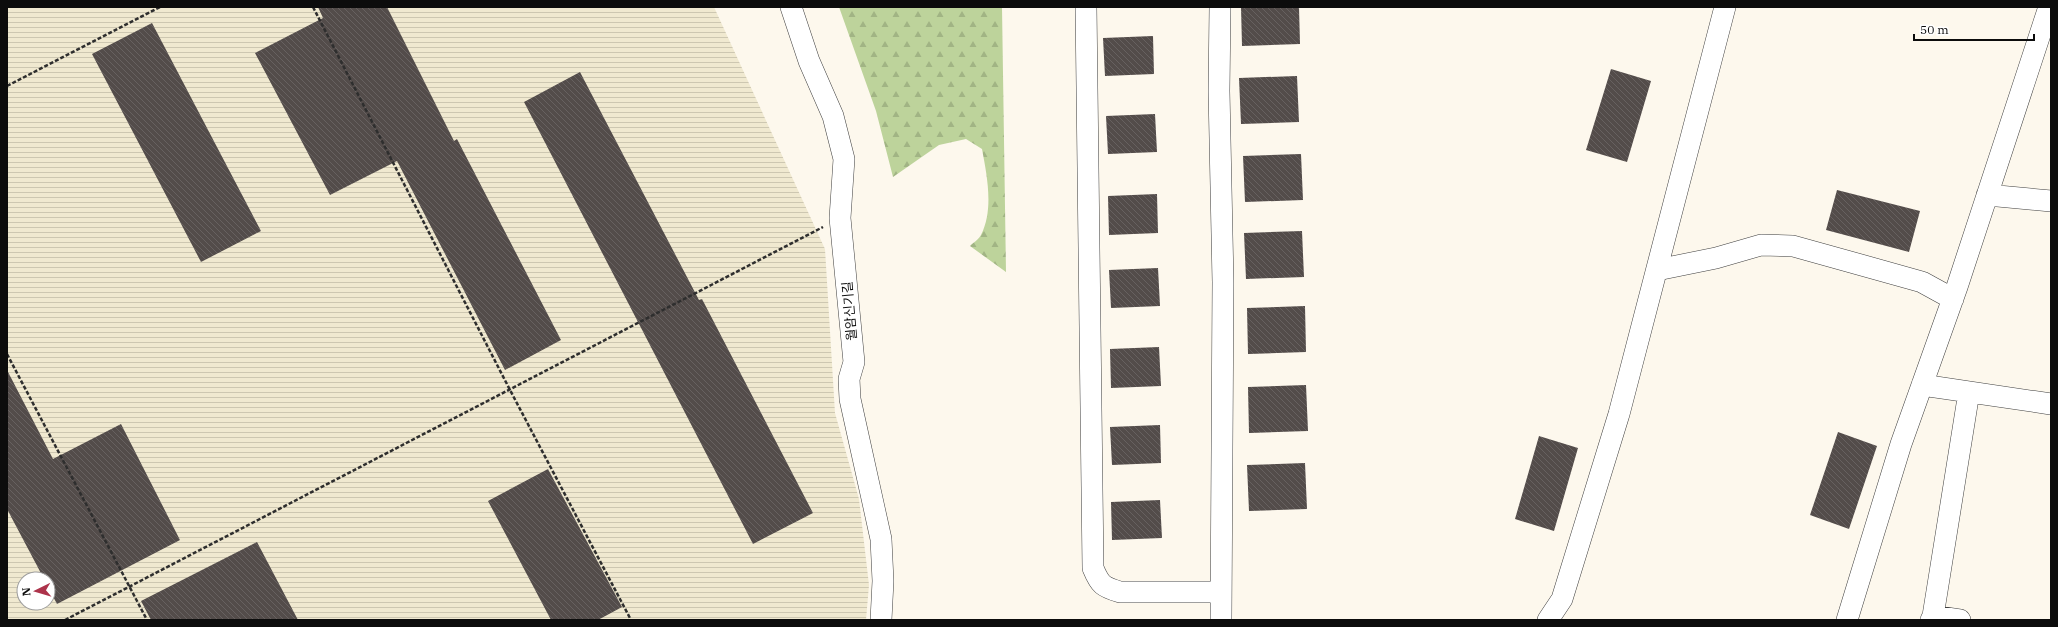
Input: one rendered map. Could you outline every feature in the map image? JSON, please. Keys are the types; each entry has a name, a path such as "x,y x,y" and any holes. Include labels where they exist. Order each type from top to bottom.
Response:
{"street":[{"name":"월암신기길","path":"791,7 809,61 833,116 844,159 840,218 854,362 849,379 850,399 881,539 883,581 881,620"},
{"path":"1086,7 1093,568 1099,583 1109,589 1120,592 1221,592"},
{"path":"1220,7 1218,91 1223,282 1221,620"},
{"path":"1548,620 1562,599 1619,414 1725,7"},
{"path":"1847,620 1901,444 1953,299 2049,7"},
{"path":"1987,194 2051,200"},
{"path":"1657,270 1716,258 1761,244 1793,246 1922,282 1953,299"},
{"path":"1922,385 2051,404"},
{"path":"1960,620 1932,618 1969,392"}],"path":[{"path":"7,86 160,7"},
{"path":"313,7 510,390 632,620"},
{"path":"65,620 840,218"},
{"path":"7,354 147,620"}],"shaded area":[{"path":"7,7 714,7 825,249 835,413 859,499 869,585 866,620 7,620"}],"green space":[{"path":"839,7 1002,7 1006,272 970,246 981,235 987,214 988,192 982,149 966,139 939,145 893,177 876,111"}],"building":[{"path":"318,7 387,7 454,141 457,139 561,340 505,370 397,161 330,195 255,53 323,18"},
{"path":"1241,7 1299,7 1300,44 1242,46"},
{"path":"152,23 261,231 201,262 92,54"},
{"path":"1153,36 1154,74 1105,76 1103,38"},
{"path":"1611,69 1651,81 1627,162 1586,150"},
{"path":"580,72 699,300 702,299 813,513 753,544 524,102"},
{"path":"1297,76 1299,122 1241,124 1239,78"},
{"path":"1155,114 1157,152 1108,154 1106,116"},
{"path":"1301,154 1303,200 1245,202 1243,156"},
{"path":"1837,190 1920,211 1909,252 1826,230"},
{"path":"1157,194 1158,233 1109,235 1108,196"},
{"path":"1302,231 1304,277 1246,279 1244,233"},
{"path":"1158,268 1160,306 1111,308 1109,270"},
{"path":"1305,306 1306,352 1248,354 1247,308"},
{"path":"1159,347 1161,386 1111,388 1110,349"},
{"path":"7,370 53,459 121,424 180,540 57,604 56,571 40,571 7,509"},
{"path":"1306,385 1308,431 1249,433 1248,387"},
{"path":"1160,425 1161,463 1112,465 1110,427"},
{"path":"1838,432 1877,446 1849,529 1810,515"},
{"path":"1539,436 1578,448 1554,531 1515,519"},
{"path":"1305,463 1307,509 1249,511 1247,465"},
{"path":"548,469 622,607 598,620 551,620 488,501"},
{"path":"1160,500 1162,538 1112,540 1111,502"},
{"path":"257,542 298,620 151,620 141,601"}]}
